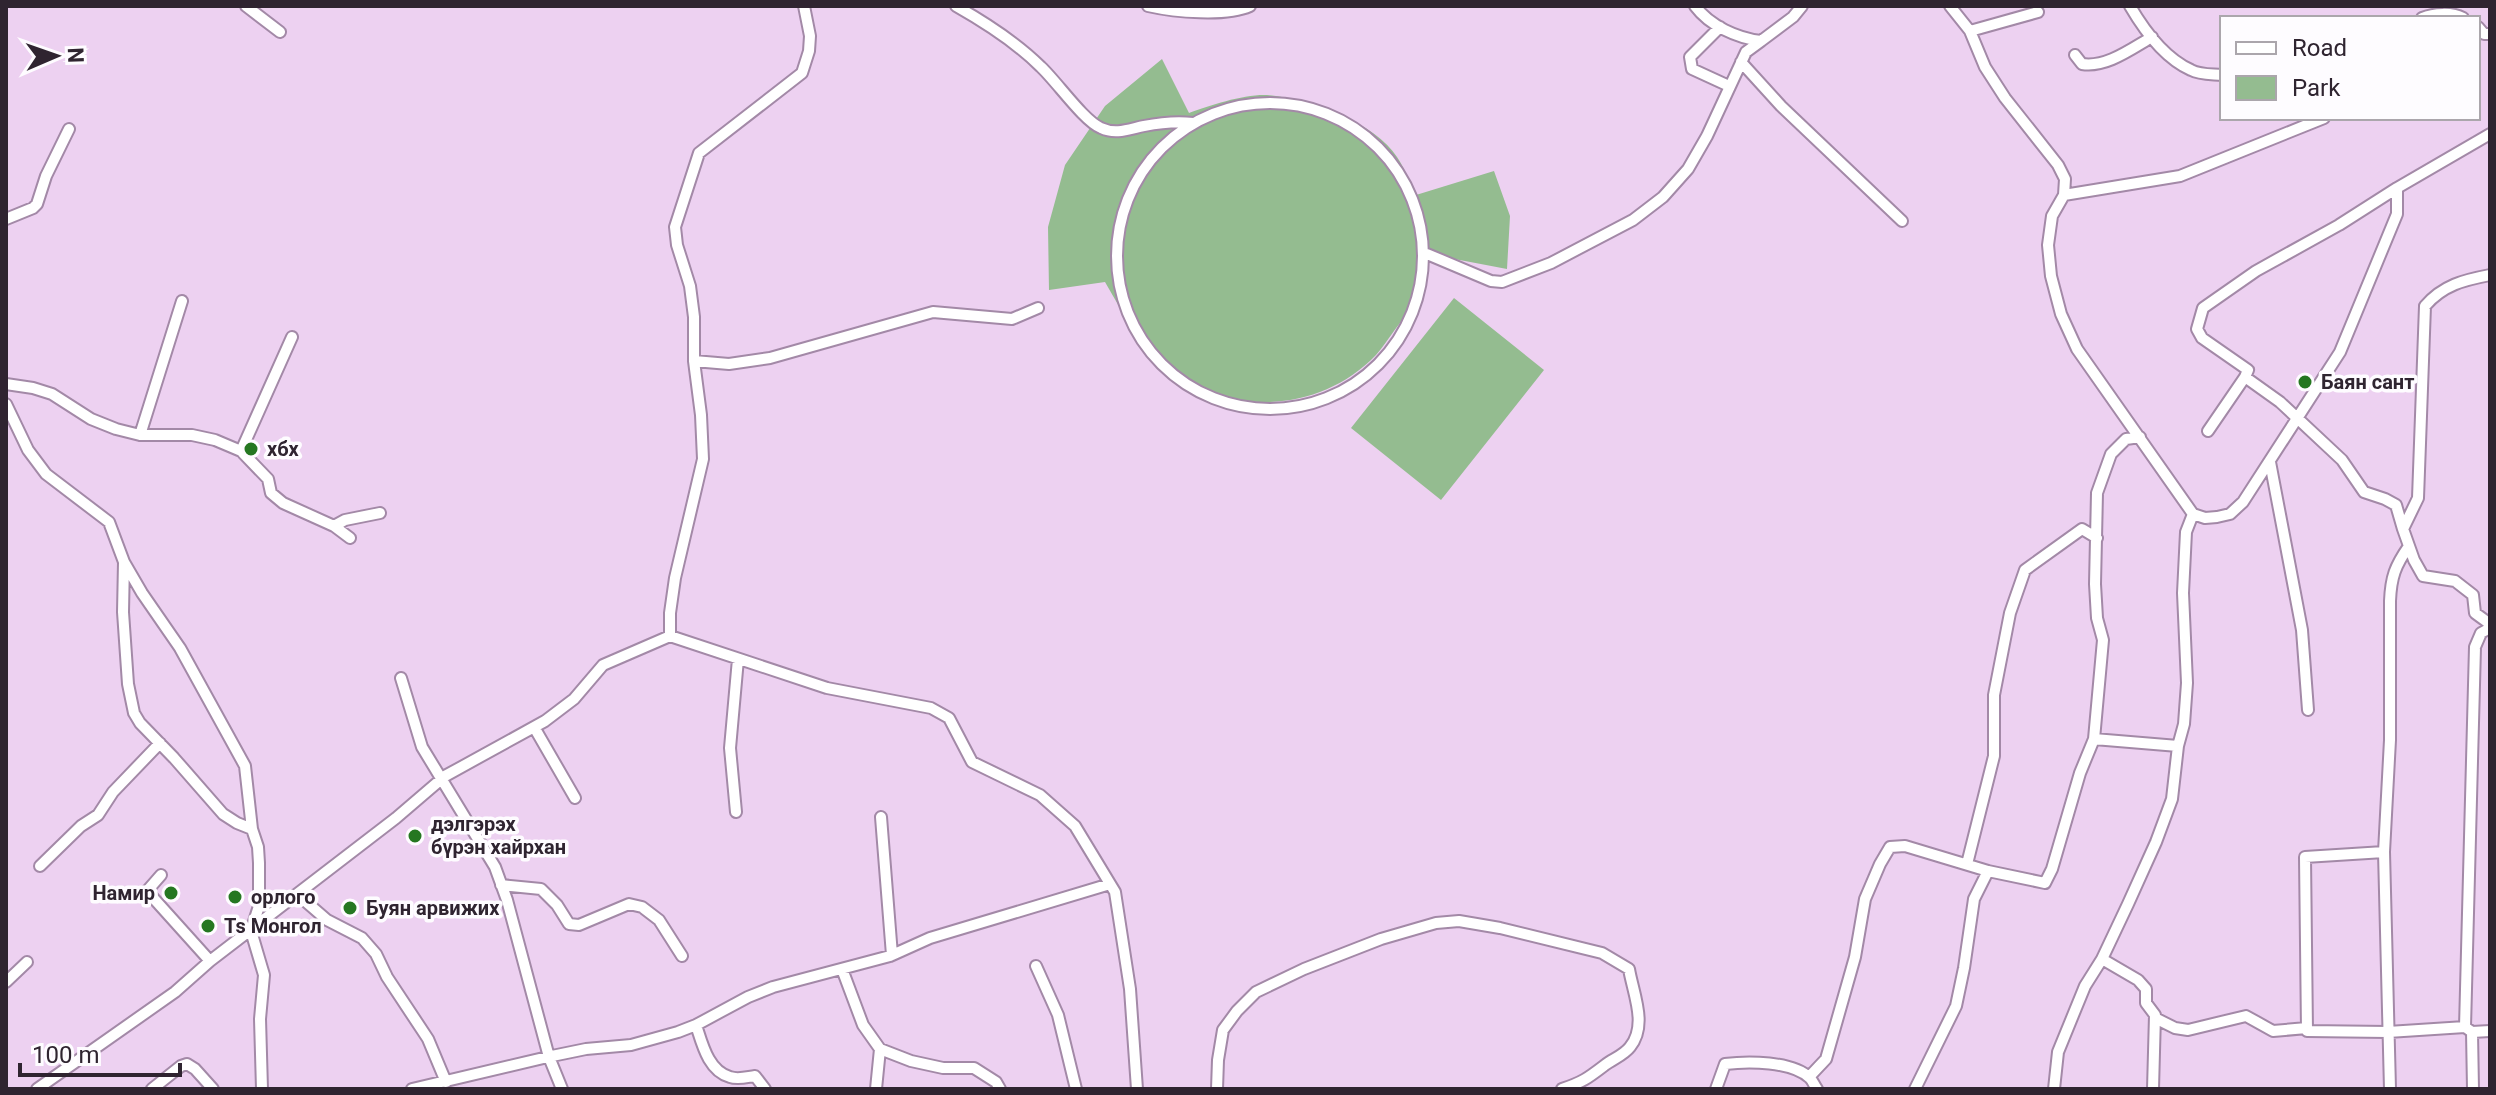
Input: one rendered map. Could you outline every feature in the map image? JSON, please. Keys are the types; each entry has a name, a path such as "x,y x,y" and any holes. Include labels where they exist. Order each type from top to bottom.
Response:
{"street":[{"path":"246,6 280,32"},
{"path":"670,636 675,578 703,459 694,361 694,313 675,227 699,153 802,73 810,36 804,6"},
{"path":"956,6 1005,36 1041,66 1090,121 1101,128 1121,132 1173,122 1193,123"},
{"path":"1148,6 1228,12 1250,6"},
{"path":"1695,6 1703,16 1720,27 1744,39 1761,41"},
{"path":"1427,254 1491,281 1502,282 1551,263 1633,220 1663,197 1688,169 1746,52 1793,17 1802,6"},
{"path":"1950,6 1970,31 1985,67 2005,98 2058,165 2065,179 2064,195 2052,216 2048,245 2051,276 2061,314 2077,349 2193,514 2205,518 2230,514 2243,502 2340,352 2397,214 2397,188"},
{"path":"2130,6 2169,56 2192,71 2220,75"},
{"path":"1970,31 2038,12"},
{"path":"2428,16 2459,16"},
{"path":"1720,27 1690,57 1690,64 1692,69 1729,86"},
{"path":"2075,55 2082,64 2092,66 2112,59 2152,37"},
{"path":"1741,62 1811,136 1902,221"},
{"path":"1265,103 1293,105 1330,116 1356,129 1375,144 1408,190 1427,254 1413,313 1398,341 1381,363 1344,391 1322,401 1272,409 1229,403 1184,384 1160,365 1144,347 1120,288 1117,257 1119,220 1129,190 1145,163 1172,136 1193,123 1237,106 1265,103"},
{"path":"2064,195 2180,176 2319,120"},
{"path":"6,219 37,204 46,176 69,129"},
{"path":"2208,431 2248,370 2202,338 2197,329 2203,308 2256,271 2490,134"},
{"path":"2403,529 2418,498 2425,306 2436,293 2461,281 2490,275"},
{"path":"140,435 182,301"},
{"path":"694,361 729,364 770,358 933,312 1012,319 1038,308"},
{"path":"241,451 292,337"},
{"path":"2245,377 2296,417 2342,460 2364,492 2396,505 2409,546 2423,576 2455,581 2473,595 2475,613 2490,626 2481,633 2475,647 2468,1029 2473,1089"},
{"path":"6,384 52,394 91,419 140,435 192,435 241,451 268,479 271,493 283,503 334,526 350,538"},
{"path":"6,404 28,450 46,474 109,522 124,562 180,648 245,766 260,880 258,914 251,931 264,975 260,1019 262,1089"},
{"path":"1809,1077 1826,1059 1855,957 1865,899 1890,847 1905,846 1988,871 2045,883 2094,739 2103,640 2096,607 2097,493 2111,454 2126,439 2140,437"},
{"path":"2270,462 2302,630 2308,710"},
{"path":"334,526 345,520 380,513"},
{"path":"2054,1089 2058,1052 2085,986 2102,959 2156,842 2172,799 2178,746 2184,724 2187,683 2183,593 2186,532 2193,514"},
{"path":"1967,864 1994,756 1994,695 2010,613 2025,570 2082,529 2097,538"},
{"path":"2390,1089 2384,852 2390,740 2391,579 2409,546"},
{"path":"124,562 123,612 131,702 140,723 223,814 252,829"},
{"path":"37,1089 175,992 210,961 442,779 534,727 574,699 603,665 670,636 827,688 931,708 949,718 972,762 1040,795 1075,826 1115,892 1130,989 1137,1089"},
{"path":"736,812 730,748 738,659"},
{"path":"401,678 422,747 495,867 549,1057 562,1089"},
{"path":"534,727 575,798"},
{"path":"2094,739 2178,746"},
{"path":"40,866 81,826 98,815 113,792 160,743"},
{"path":"881,817 892,955"},
{"path":"2384,852 2305,857 2307,1031 2490,1031"},
{"path":"1915,1089 1956,1006 1974,899 1988,871"},
{"path":"161,875 147,891 210,961"},
{"path":"412,1089 586,1049 631,1045 696,1025 773,987 892,955 930,938 1110,884"},
{"path":"501,885 541,889 557,905 569,924 579,925 629,904 642,907 659,920 682,956"},
{"path":"297,894 327,920 362,938 376,954 395,990 428,1039 446,1082"},
{"path":"1217,1089 1223,1030 1256,992 1304,969 1381,939 1436,923 1459,921 1602,953 1629,969 1639,1009 1637,1037 1629,1049 1585,1081 1562,1089"},
{"path":"2102,959 2138,980 2146,989 2146,1003 2155,1018 2175,1028 2188,1030 2246,1016 2273,1031 2307,1028"},
{"path":"6,982 27,962"},
{"path":"1036,966 1058,1015 1076,1089"},
{"path":"842,969 863,1025 880,1049 911,1061 943,1068 974,1068 996,1082 1000,1089"},
{"path":"2153,1089 2155,1018"},
{"path":"696,1025 707,1056 721,1072 728,1077 755,1076 765,1089"},
{"path":"876,1089 880,1049"},
{"path":"1716,1089 1725,1064 1750,1061 1775,1064 1809,1077 1817,1089"},
{"path":"152,1089 187,1064 213,1089"}],"green space":[{"path":"1162,59 1189,113 1238,98 1267,95 1301,101 1357,123 1387,144 1400,162 1416,195 1494,171 1510,216 1507,269 1423,253 1418,295 1378,352 1355,373 1332,387 1307,396 1255,402 1203,390 1179,377 1145,347 1105,282 1049,290 1048,227 1065,165 1105,106"},
{"path":"1454,298 1544,370 1441,500 1351,428"}],"place":[{"name":"Баян сант","path":"2305,382"},
{"name":"хбх","path":"251,449"},
{"name":"дэлгэрэх бүрэн хайрхан","path":"415,836"},
{"name":"Намир","path":"171,893"},
{"name":"орлого","path":"235,897"},
{"name":"Буян арвижих","path":"350,908"},
{"name":"Ts Монгол","path":"208,926"}]}
